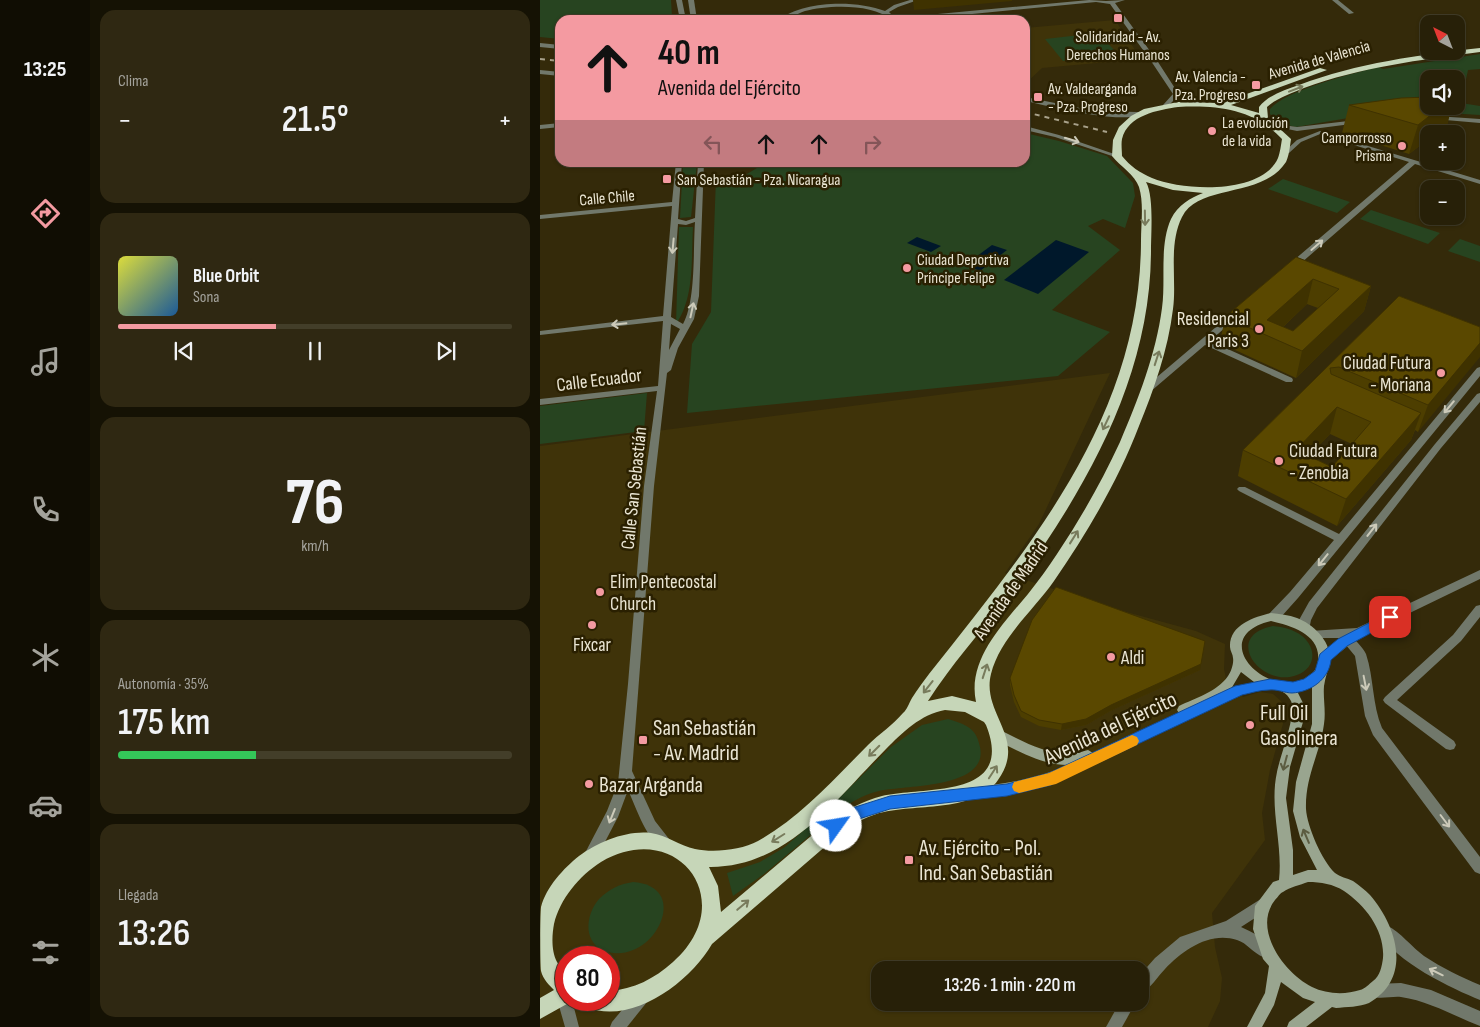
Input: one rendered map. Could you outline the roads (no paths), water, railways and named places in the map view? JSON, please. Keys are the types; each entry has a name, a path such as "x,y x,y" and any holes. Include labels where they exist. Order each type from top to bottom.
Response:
{"highway":[{"path":"1465,45 1480,43"},
{"name":"Avenida de Valencia","path":"1219,105 1245,98 1322,70 1362,60 1420,50"},
{"name":"Avenida de Valencia","path":"1264,118 1263,108 1270,101 1324,79 1381,65 1480,50"},
{"path":"1219,105 1240,109 1264,118 1276,126 1287,139 1287,152 1281,164 1267,177 1238,188 1218,191 1165,185 1134,172 1117,156 1117,138 1126,125 1138,114 1165,106 1219,105"},
{"name":"Avenida de Madrid","path":"690,858 714,860 736,857 759,850 787,833 817,808 896,729 910,718 924,692 963,644 1048,529 1072,491 1108,420 1128,368 1140,320 1146,267 1145,196 1143,185 1134,172"},
{"name":"Avenida de Madrid","path":"1000,736 982,700 983,675 990,657 1048,578 1110,478 1127,442 1162,344 1169,295 1169,246 1177,218 1183,208 1218,191"},
{"path":"910,718 925,709 941,703 972,707 990,718"},
{"path":"620,1000 646,992 666,981 682,967 705,936 836,826 854,814 890,802 963,793 985,783 992,775 1001,755 1000,736"},
{"path":"555,977 544,956 541,939 545,919 558,887 589,858 610,848 631,842 646,841 668,846 690,858 700,868 709,890 710,918 705,936"},
{"path":"540,1009 555,997"}],"main road":[{"path":"1271,617 1288,619 1309,630 1322,645 1325,658 1324,667 1315,679 1301,686 1284,687 1270,684 1250,674 1239,659 1236,645 1241,632 1253,621 1271,617"},
{"name":"Avenida del Ejército","path":"1000,736 1031,751 1047,756 1078,760 1226,688 1238,671 1239,659"},
{"path":"1320,674 1318,723 1301,784 1299,810 1301,825 1307,840 1331,878"},
{"name":"Avenida del Ejército","path":"963,793 1007,790 1051,779 1240,690 1270,684"},
{"path":"1284,687 1293,693 1299,704 1299,715 1280,785 1288,864 1286,882"},
{"path":"1308,876 1331,878 1364,897 1379,916 1388,933 1391,956 1386,974 1375,991 1356,1002 1342,1004 1326,1003 1298,992 1274,970 1263,950 1258,929 1259,917 1265,903 1286,882 1308,876"},
{"path":"1254,1027 1270,1000 1274,989 1274,970"},
{"path":"1294,1027 1326,1003"}],"street":[{"path":"679,0 681,15"},
{"path":"691,0 693,15"},
{"path":"789,15 794,11 823,3 858,2 878,6 904,0"},
{"path":"892,15 896,6 914,0"},
{"path":"902,15 1062,0"},
{"path":"930,15 1094,0 1112,3 1122,0"},
{"path":"1335,0 1351,13"},
{"path":"1112,3 1156,62 1176,94 1197,104"},
{"path":"878,6 890,15"},
{"path":"540,45 555,46"},
{"path":"540,72 555,75"},
{"path":"540,77 555,76"},
{"path":"1165,106 1176,94"},
{"path":"1030,100 1110,116 1138,114"},
{"path":"1426,120 1480,122"},
{"path":"1276,126 1297,129 1367,123 1315,133 1299,141 1287,152"},
{"path":"540,127 555,126"},
{"path":"1030,129 1117,156"},
{"path":"1343,140 1480,182"},
{"path":"1284,274 1411,161"},
{"name":"Calle San Sebastián","path":"589,858 614,813 626,771 646,523 656,424 662,388 679,167"},
{"name":"Calle San Sebastián","path":"662,388 674,348 690,319 694,296 701,167"},
{"name":"Calle Chile","path":"540,217 676,204"},
{"path":"675,220 686,224 698,219"},
{"path":"1147,390 1242,310"},
{"path":"540,333 667,318 685,328"},
{"path":"1205,342 1289,380"},
{"path":"1271,617 1284,606 1340,538 1418,437 1480,370"},
{"name":"Calle Ecuador","path":"540,402 662,388"},
{"path":"1374,625 1353,632 1309,630 1305,620 1313,605 1434,451 1480,396"},
{"path":"1242,489 1340,538"},
{"path":"1325,658 1347,639 1480,574"},
{"path":"1450,745 1389,700 1457,638 1480,609"},
{"path":"1347,639 1360,654 1371,716 1377,731 1480,868"},
{"path":"626,771 650,824 668,846"},
{"path":"1149,976 1160,963 1185,942 1218,932 1243,920 1265,903"},
{"path":"1218,932 1244,934 1263,950"},
{"path":"1388,933 1404,951 1427,968 1480,993"},
{"path":"1375,991 1401,990 1431,997 1480,1019"},
{"path":"617,1027 646,992"},
{"path":"569,1011 572,1027"},
{"path":"1113,1027 1123,1011"}],"water":[{"path":"917,237 941,246 931,252 907,243"},
{"path":"1056,240 1089,252 1038,294 1004,280"},
{"path":"992,245 1007,250 980,271 965,265"}],"railway":[{"path":"540,59 555,60"},
{"path":"1030,113 1107,132"}],"place":[{"name":"Solidaridad - Av. Derechos Humanos","path":"1118,18"},
{"name":"Av. Valencia - Pza. Progreso","path":"1256,85"},
{"name":"Av. Valdearganda - Pza. Progreso","path":"1038,97"},
{"name":"La evolución de la vida","path":"1212,131"},
{"name":"Camporrosso Prisma","path":"1402,146"},
{"name":"San Sebastián - Pza. Nicaragua","path":"667,179"},
{"name":"Ciudad Deportiva Príncipe Felipe","path":"907,268"},
{"name":"Residencial Paris 3","path":"1259,329"},
{"name":"Ciudad Futura - Moriana","path":"1441,373"},
{"name":"Ciudad Futura - Zenobia","path":"1279,461"},
{"name":"Elim Pentecostal Church","path":"600,592"},
{"name":"Fixcar","path":"592,625"},
{"name":"Aldi","path":"1111,657"},
{"name":"Full Oil Gasolinera","path":"1250,725"},
{"name":"San Sebastián - Av. Madrid","path":"643,740"},
{"name":"Bazar Arganda","path":"589,784"},
{"name":"Av. Ejército - Pol. Ind. San Sebastián","path":"909,860"}]}
